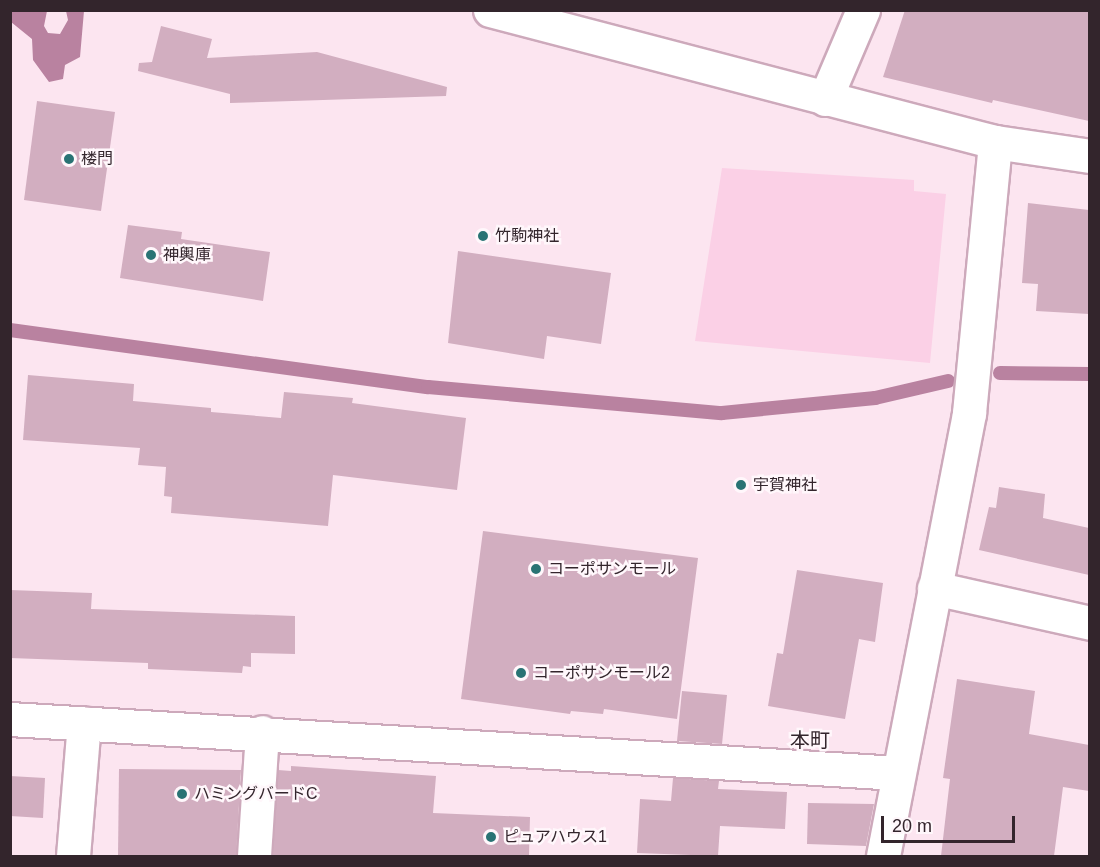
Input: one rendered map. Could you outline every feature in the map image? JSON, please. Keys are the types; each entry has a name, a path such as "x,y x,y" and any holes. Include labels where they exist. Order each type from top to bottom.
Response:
{"street":[{"path":"490,10 995,142 1089,156"},
{"path":"825,99 863,10"},
{"path":"884,856 897,773 969,413 995,142"},
{"path":"934,588 1089,623"},
{"path":"10,719 262,732 897,773"},
{"path":"74,856 84,723"},
{"path":"254,856 262,732"}],"shaded area":[{"path":"11,10 47,11 44,26 48,33 60,34 68,20 66,11 84,11 80,57 65,65 63,79 49,82 33,60 32,39 11,22"},
{"path":"722,168 914,180 914,191 946,194 930,363 695,341"}],"building":[{"path":"905,10 1089,10 1089,121 993,100 992,103 883,77"},
{"path":"161,26 212,39 207,58 317,52 447,87 446,96 230,103 230,94 138,71 139,63 152,62"},
{"name":"楼門","path":"37,101 115,112 101,211 24,200"},
{"path":"1028,203 1089,210 1089,314 1036,311 1038,284 1022,283"},
{"path":"128,225 182,232 181,239 270,252 263,301 120,278"},
{"path":"458,251 611,273 601,344 547,336 544,359 448,343"},
{"path":"28,375 134,384 133,401 211,408 211,412 281,418 284,392 353,398 352,403 466,418 457,490 333,475 328,526 171,513 172,497 164,496 166,467 138,465 140,448 23,440"},
{"path":"999,487 1045,494 1043,518 1089,528 1089,575 979,550 989,507 996,508"},
{"path":"483,531 698,558 677,719 604,709 603,714 571,711 570,714 461,699"},
{"path":"797,570 883,583 875,642 859,639 845,719 768,706 777,653 783,654"},
{"path":"10,590 92,593 91,609 295,616 295,654 251,653 251,667 243,666 242,673 148,669 148,663 10,658"},
{"path":"957,679 1035,691 1029,734 1089,745 1089,791 1063,787 1054,856 941,856 950,779 943,778"},
{"path":"682,691 727,695 722,744 677,741"},
{"path":"291,766 436,776 433,813 530,817 529,856 273,856 278,770 291,771"},
{"path":"119,769 241,770 236,856 118,856"},
{"path":"10,776 45,778 43,818 10,816"},
{"path":"673,778 719,781 718,789 787,792 785,829 720,826 718,856 637,853 640,799 671,801"},
{"path":"808,803 874,804 866,846 807,844"}],"waterway":[{"path":"10,330 428,387 722,413 875,398 948,381"},
{"path":"1000,373 1090,374"}],"place":[{"name":"楼門","path":"69,159"},
{"name":"竹駒神社","path":"483,236"},
{"name":"神輿庫","path":"151,255"},
{"name":"宇賀神社","path":"741,485"},
{"name":"コーポサンモール","path":"536,569"},
{"name":"コーポサンモール2","path":"521,673"},
{"name":"ハミングバードC","path":"182,794"},
{"name":"ピュアハウス1","path":"491,837"}],"district":[{"name":"本町","path":"810,740"}]}
